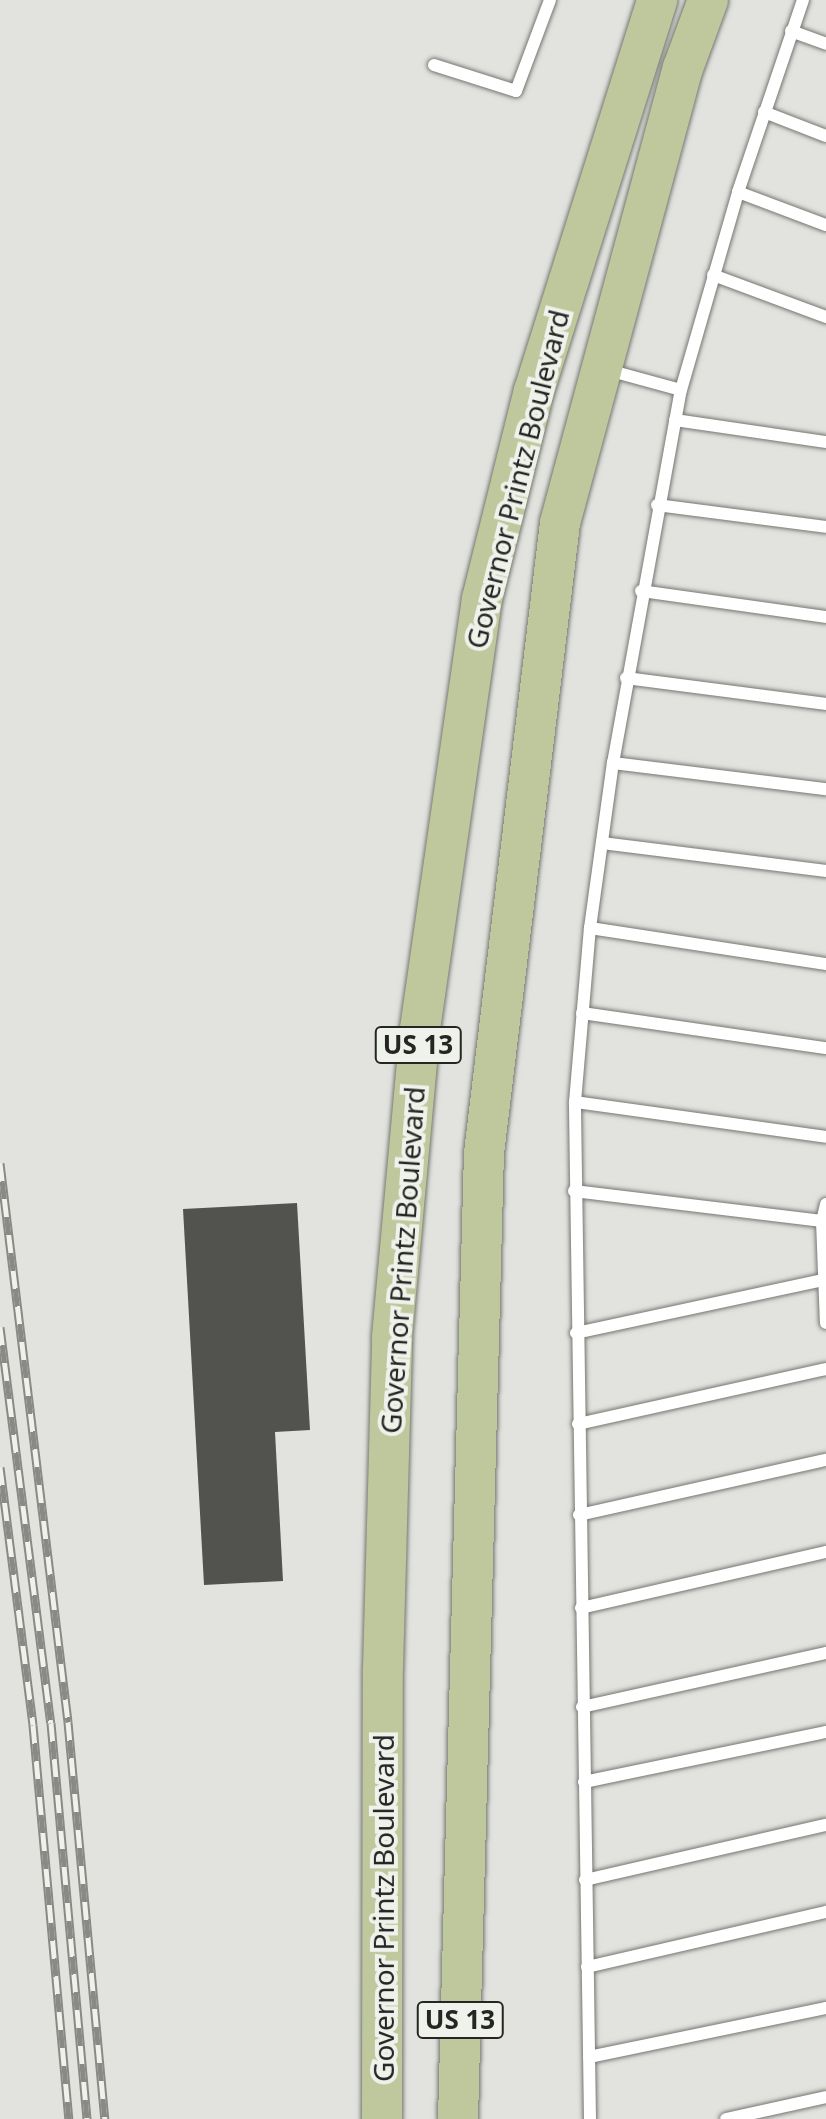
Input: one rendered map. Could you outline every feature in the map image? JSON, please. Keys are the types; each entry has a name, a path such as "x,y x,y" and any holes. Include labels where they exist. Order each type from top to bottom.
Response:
{"main road":[{"name":"Governor Printz Boulevard","path":"382,2119 383,1668 392,1337 420,1029 482,599 534,391 657,0"},
{"path":"601,368 586,337 588,322 626,174 677,11 672,0"},
{"name":"Governor Printz Boulevard","path":"458,2119 484,1153 560,523 683,68 708,0"}],"lane":[{"path":"434,65 516,91 550,0"},
{"path":"590,2119 574,1191 575,1102 590,928 626,678 681,390 738,192 803,0"},
{"path":"791,31 826,44"},
{"path":"764,112 826,136"},
{"path":"738,192 826,225"},
{"path":"713,275 826,317"},
{"path":"601,368 681,390"},
{"path":"675,420 826,442"},
{"path":"657,505 826,527"},
{"path":"641,591 826,617"},
{"path":"626,678 826,704"},
{"path":"613,763 826,789"},
{"path":"602,843 826,871"},
{"path":"590,928 826,964"},
{"path":"582,1013 826,1048"},
{"path":"575,1102 826,1137"},
{"path":"574,1191 822,1221"},
{"path":"826,1204 822,1221 826,1323"},
{"path":"576,1333 823,1280"},
{"path":"578,1424 826,1369"},
{"path":"579,1515 826,1460"},
{"path":"581,1608 826,1552"},
{"path":"582,1707 826,1653"},
{"path":"584,1782 826,1732"},
{"path":"585,1880 826,1825"},
{"path":"587,1967 826,1912"},
{"path":"589,2057 826,2008"},
{"path":"726,2119 826,2097"}],"building":[{"path":"297,1203 310,1430 275,1432 283,1581 204,1585 183,1209"}],"railway":[{"path":"0,1163 68,1722 105,2119"},
{"path":"0,1327 51,1723 87,2119"},
{"path":"0,1467 33,1725 69,2119"}]}
